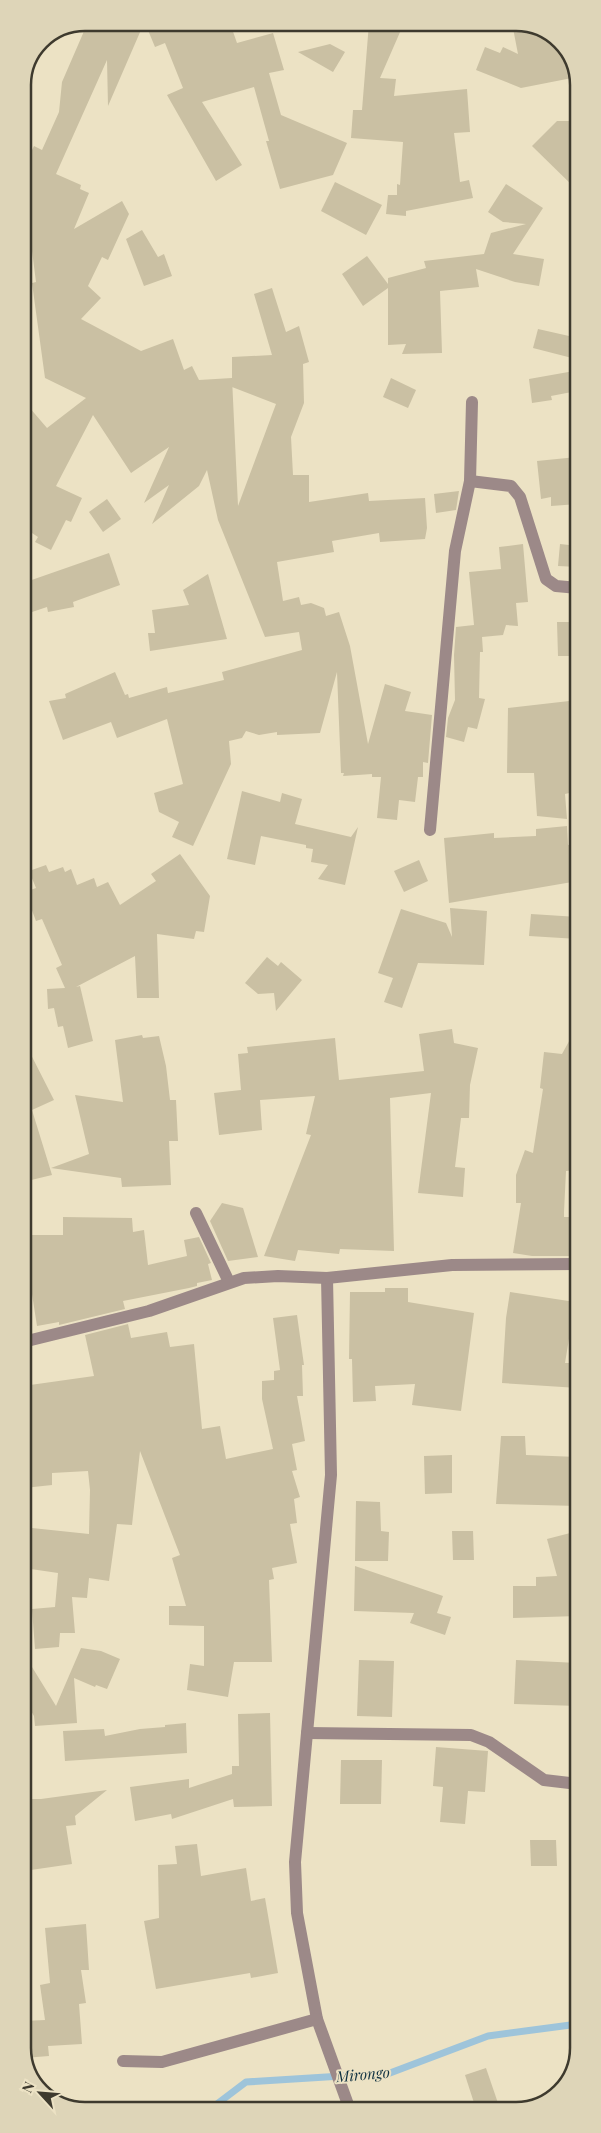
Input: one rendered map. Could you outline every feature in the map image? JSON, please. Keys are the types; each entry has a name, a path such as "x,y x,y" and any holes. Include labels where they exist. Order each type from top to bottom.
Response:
{"street":[{"path":"430,830 454,560 470,481 472,402"},
{"path":"470,481 511,486 516,490 520,497 546,579 556,586 570,587"},
{"path":"196,1213 229,1282"},
{"path":"31,1340 149,1311 229,1282 262,1277 327,1278 452,1265 570,1264"},
{"path":"327,1278 331,1475 295,1871 297,1913 317,2019 348,2102"},
{"path":"307,1733 472,1735 489,1742 544,1780 570,1783"},
{"path":"123,2061 162,2062 317,2019"}],"building":[{"path":"84,31 141,31 108,106 107,60 56,174 81,185 80,189 89,193 74,229 122,201 129,214 108,260 102,257 88,286 101,298 81,319 141,351 173,339 184,370 192,366 199,380 232,378 232,357 272,355 254,294 272,288 286,332 299,326 309,362 303,364 304,403 291,437 293,475 309,475 309,502 368,493 369,501 425,498 427,528 425,539 380,542 379,533 332,541 334,552 277,562 283,601 299,597 301,605 311,603 324,608 326,616 339,612 350,646 368,744 385,684 411,692 405,711 432,715 428,763 423,762 423,777 418,777 415,802 399,800 397,820 377,818 381,777 372,777 372,774 343,776 344,773 341,773 337,672 320,733 277,735 277,732 259,735 246,731 242,738 229,741 231,764 193,846 172,837 179,822 159,812 154,793 183,784 167,719 117,738 111,722 63,740 49,701 66,698 65,694 115,672 125,695 128,694 129,698 167,687 168,693 224,680 222,672 302,650 299,632 265,637 218,520 207,470 199,486 152,524 169,485 144,503 169,447 131,473 93,415 56,486 82,498 71,522 66,520 51,550 35,542 38,537 31,532 31,409 47,428 86,398 45,378 32,283 36,282 31,243 31,149 34,146 42,150 59,112 62,82","holes":["232,387 276,404 238,506"]},
{"path":"148,31 233,31 237,43 273,33 284,70 269,73 281,115 347,143 333,175 280,189 266,141 269,141 254,87 202,102 242,165 216,181 167,95 183,88 165,43 155,47"},
{"path":"368,31 401,31 380,78 396,79 394,96 467,89 470,132 454,133 460,182 469,180 473,198 406,211 406,216 386,214 388,195 397,195 397,184 400,185 403,142 351,138 353,110 362,110"},
{"path":"514,31 537,35 546,40 563,58 569,79 521,88 476,70 485,47 500,53 503,47 518,54"},
{"path":"330,44 345,52 333,72 298,52"},
{"path":"557,121 570,121 570,183 532,146"},
{"path":"335,182 382,205 366,235 321,211"},
{"path":"506,184 543,208 513,254 544,259 539,286 515,282 476,269 479,287 440,291 442,353 402,354 406,344 388,345 388,288 363,306 342,274 367,256 388,284 388,278 426,268 424,261 484,254 491,233 526,224 503,222 488,212"},
{"path":"142,230 158,257 164,254 172,276 144,286 126,239"},
{"path":"538,329 569,336 570,357 533,348"},
{"path":"570,372 570,392 551,396 552,400 532,403 529,379"},
{"path":"391,378 416,390 408,408 383,397"},
{"path":"570,458 570,505 551,506 551,497 541,499 537,461"},
{"path":"459,491 456,510 436,513 434,494"},
{"path":"107,499 121,519 103,532 89,512"},
{"path":"523,544 528,602 516,603 518,626 506,625 503,635 482,637 483,652 480,652 479,698 485,699 477,729 468,727 464,742 446,737 448,718 455,700 454,655 456,627 474,625 469,572 501,569 499,547"},
{"path":"560,544 570,545 570,567 558,566"},
{"path":"109,553 120,585 73,602 74,607 48,612 47,607 31,612 31,580"},
{"path":"208,574 227,639 150,651 148,633 155,633 152,610 189,605 183,590"},
{"path":"557,622 570,622 570,656 558,656"},
{"path":"570,701 570,793 565,794 567,819 537,816 534,773 507,773 508,708"},
{"path":"242,791 280,802 282,793 302,799 295,824 351,837 358,827 345,885 318,879 328,865 311,862 313,849 306,848 306,845 261,836 255,865 227,859"},
{"path":"567,826 568,845 570,845 570,882 449,903 444,838 494,833 494,838 536,836 536,829"},
{"path":"180,854 210,896 204,932 196,931 194,939 157,934 159,998 137,998 135,956 76,987 80,986 93,1041 68,1048 63,1026 58,1027 54,1008 48,1009 47,989 65,988 56,968 62,965 42,919 36,921 31,908 31,890 36,888 31,876 31,870 46,865 49,872 63,867 65,872 71,869 77,885 94,878 97,887 108,882 120,905 156,881 151,874"},
{"path":"419,860 428,881 404,892 394,871"},
{"path":"450,908 487,911 484,965 418,963 402,1008 384,1002 393,978 378,973 401,909 446,923 452,937"},
{"path":"531,914 570,916 570,939 529,936"},
{"path":"267,957 278,966 281,962 302,980 276,1011 274,993 258,994 245,983"},
{"path":"452,1029 454,1043 478,1048 470,1085 469,1118 461,1118 455,1167 465,1168 463,1197 418,1193 431,1093 390,1098 394,1251 340,1249 339,1254 298,1250 295,1261 264,1256 311,1135 306,1134 315,1096 260,1100 262,1130 219,1135 214,1093 241,1090 238,1054 248,1053 247,1047 335,1038 339,1080 424,1071 419,1034"},
{"path":"142,1035 143,1038 159,1036 166,1066 170,1100 176,1100 178,1141 169,1141 171,1185 122,1187 121,1178 51,1168 89,1154 75,1095 123,1102 115,1040"},
{"path":"570,1040 570,1171 566,1171 564,1217 570,1217 570,1256 532,1256 513,1253 521,1203 516,1203 516,1175 525,1150 533,1153 543,1089 540,1088 544,1052 562,1054"},
{"path":"31,1055 54,1100 32,1110 52,1175 31,1180"},
{"path":"222,1203 243,1208 258,1257 228,1261 210,1221"},
{"path":"63,1217 132,1218 133,1232 144,1230 148,1265 187,1256 184,1240 199,1237 211,1263 208,1264 212,1280 197,1283 197,1286 189,1288 123,1301 125,1309 59,1325 59,1322 37,1326 31,1294 31,1235 63,1235"},
{"path":"385,1288 408,1288 408,1302 474,1313 461,1411 412,1405 415,1384 375,1386 376,1401 353,1402 352,1359 349,1359 350,1292 385,1292"},
{"path":"510,1292 570,1301 570,1332 565,1363 570,1363 570,1387 502,1383 506,1318"},
{"path":"297,1315 304,1365 302,1365 303,1396 297,1396 305,1441 292,1444 297,1470 292,1471 300,1497 294,1499 297,1523 290,1524 297,1563 272,1568 274,1579 269,1580 272,1662 234,1662 228,1697 187,1690 190,1664 204,1666 204,1626 169,1625 169,1606 186,1606 172,1558 180,1555 140,1451 132,1525 117,1524 109,1581 89,1578 87,1598 72,1597 75,1633 60,1633 59,1647 35,1649 32,1609 55,1607 58,1573 31,1569 32,1528 89,1534 90,1490 88,1471 52,1473 52,1485 31,1487 31,1385 94,1376 85,1335 128,1324 131,1338 167,1332 170,1347 194,1344 202,1429 220,1426 226,1459 273,1449 262,1399 262,1381 274,1380 274,1371 280,1370 273,1318"},
{"path":"501,1436 525,1436 526,1455 570,1457 570,1506 496,1504"},
{"path":"452,1455 452,1493 425,1494 424,1456"},
{"path":"356,1501 380,1502 381,1531 389,1532 388,1561 355,1561"},
{"path":"452,1531 473,1531 474,1560 453,1560"},
{"path":"570,1533 570,1616 513,1618 513,1586 536,1586 536,1577 557,1576 547,1539"},
{"path":"355,1566 443,1596 437,1613 451,1617 445,1635 410,1623 414,1613 354,1611"},
{"path":"81,1648 101,1651 120,1659 107,1689 96,1685 95,1687 74,1678 77,1723 35,1726 34,1716 31,1711 31,1665 56,1706"},
{"path":"359,1660 394,1661 392,1717 357,1716"},
{"path":"516,1660 570,1663 570,1706 514,1704"},
{"path":"270,1713 272,1806 234,1807 233,1799 172,1819 171,1814 135,1821 130,1787 189,1779 189,1788 232,1774 232,1766 239,1766 238,1714"},
{"path":"186,1723 187,1753 65,1761 63,1731 104,1729 105,1736"},
{"path":"436,1747 488,1751 485,1792 468,1791 465,1824 440,1822 443,1787 433,1786"},
{"path":"341,1760 382,1760 381,1804 340,1804"},
{"path":"107,1790 75,1816 76,1825 66,1826 72,1864 31,1870 31,1799"},
{"path":"530,1840 556,1840 557,1866 531,1866"},
{"path":"197,1844 201,1876 246,1868 251,1901 265,1898 278,1973 251,1978 250,1973 156,1989 144,1921 159,1918 158,1865 177,1864 175,1846"},
{"path":"86,1924 89,1970 81,1970 86,2003 79,2004 82,2044 48,2046 49,2056 32,2057 31,2021 45,2020 40,1985 50,1983 45,1928"},
{"path":"486,2068 498,2102 474,2102 465,2075"}],"waterway":[{"name":"Mirongo","path":"220,2102 246,2082 390,2073 488,2036 570,2025"}]}
